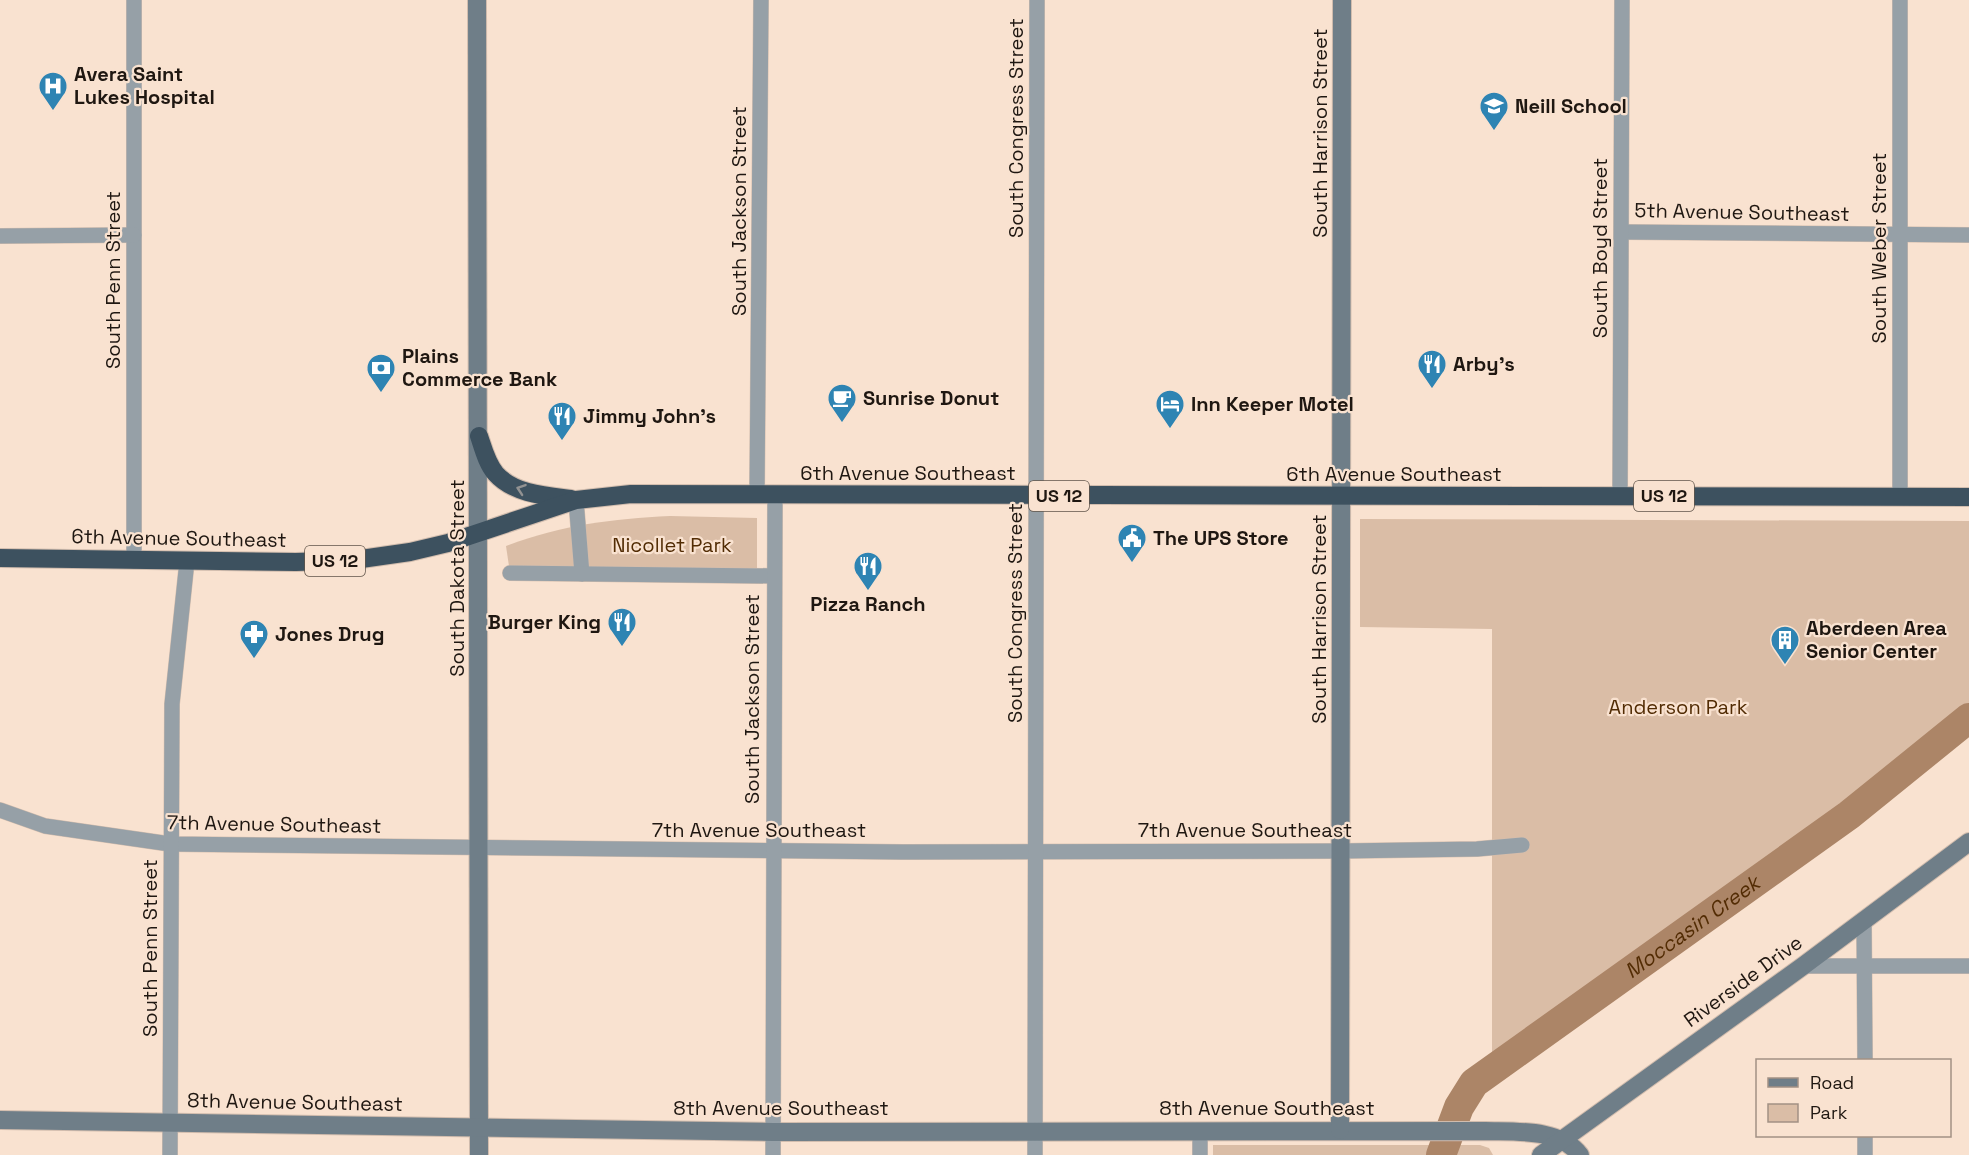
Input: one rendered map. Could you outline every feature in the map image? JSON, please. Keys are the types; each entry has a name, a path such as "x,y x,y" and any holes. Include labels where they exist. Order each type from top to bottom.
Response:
{"highway":[{"path":"479,436 490,465 497,475 508,483 545,496 577,500"},
{"name":"6th Avenue Southeast","path":"0,558 134,561 354,561 410,552 479,533 577,500 631,494 1969,497"}],"street":[{"name":"South Penn Street","path":"134,0 134,561"},
{"name":"South Dakota Street","path":"477,0 479,1155"},
{"name":"South Jackson Street","path":"761,0 766,495 774,576 773,1155"},
{"name":"South Congress Street","path":"1035,1155 1037,0"},
{"name":"South Harrison Street","path":"1340,1130 1342,0"},
{"name":"South Boyd Street","path":"1620,496 1622,0"},
{"name":"South Weber Street","path":"1900,0 1900,497"},
{"name":"5th Avenue Southeast","path":"1622,232 1969,235"},
{"path":"0,236 134,235"},
{"path":"577,500 582,574"},
{"name":"South Penn Street","path":"170,1155 170,844 174,664 187,561"},
{"path":"510,573 774,576"},
{"name":"7th Avenue Southeast","path":"0,810 45,826 170,844 772,851 1342,851 1477,849 1522,845"},
{"name":"Riverside Drive","path":"1541,1155 1803,966 1969,842"},
{"path":"1864,920 1865,1059"},
{"path":"1803,966 1969,966"},
{"name":"8th Avenue Southeast","path":"0,1120 773,1131 1485,1131 1516,1132 1561,1140"},
{"path":"1200,1131 1200,1155"},
{"path":"1864,1137 1864,1155"},
{"path":"1561,1140 1573,1146 1580,1155"}],"green space":[{"name":"Nicollet Park","path":"670,516 757,518 757,576 510,573 506,546 587,524"},
{"name":"Anderson Park","path":"1360,519 1969,521 1969,718 1849,815 1492,1070 1492,629 1360,627"},
{"path":"1213,1145 1480,1145 1489,1148 1493,1155 1213,1155"}],"waterway":[{"name":"Moccasin Creek","path":"1441,1155 1459,1107 1474,1083 1849,815 1969,718"}],"place":[{"name":"Avera Saint Lukes Hospital","path":"53,112"},
{"name":"Neill School","path":"1494,132"},
{"name":"Arby's","path":"1432,390"},
{"name":"Plains Commerce Bank","path":"381,394"},
{"name":"Sunrise Donut","path":"842,424"},
{"name":"Inn Keeper Motel","path":"1170,430"},
{"name":"Jimmy John's","path":"562,442"},
{"name":"The UPS Store","path":"1132,564"},
{"name":"Pizza Ranch","path":"868,592"},
{"name":"Burger King","path":"622,648"},
{"name":"Jones Drug","path":"254,660"},
{"name":"Aberdeen Area Senior Center","path":"1785,666"}]}
